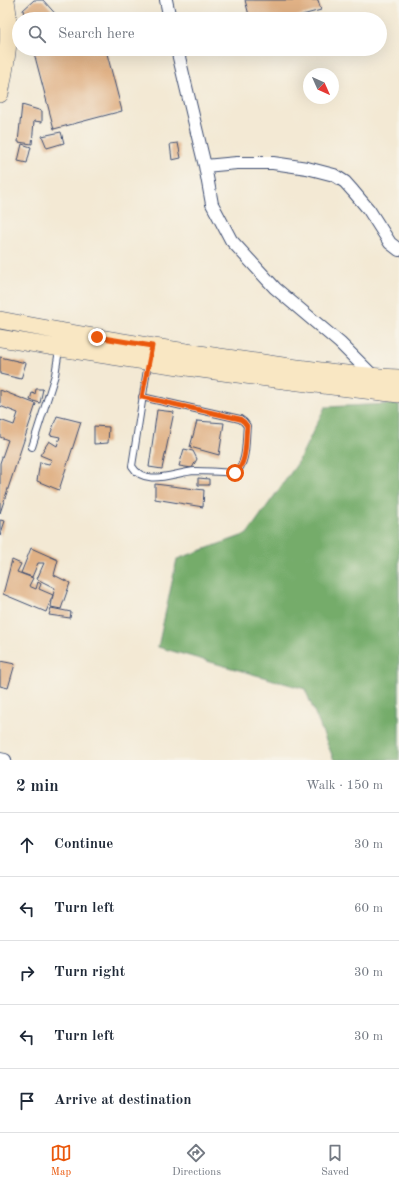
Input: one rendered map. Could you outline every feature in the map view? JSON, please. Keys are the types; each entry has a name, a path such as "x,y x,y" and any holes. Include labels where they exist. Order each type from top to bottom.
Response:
{"street":[{"path":"0,94 8,48 8,10 6,0"},
{"path":"166,0 169,12"},
{"path":"179,56 205,166 212,204 232,240 275,288 340,343 374,377"},
{"path":"205,166 237,163 272,163 307,168 334,175 345,182 353,191 369,210 390,243 399,250"},
{"path":"0,320 150,354 345,388 399,394"},
{"path":"0,338 59,348 150,354 374,377 399,378"},
{"path":"0,759 5,760"}],"lane":[{"path":"32,447 55,375 59,348"},
{"path":"142,397 240,419 247,426 243,461 240,469 235,473 194,471 153,478 143,476 136,472 132,466 142,397 150,354"}],"green space":[{"path":"399,404 399,760 334,760 305,689 158,647 177,559 247,534 297,464 325,407"}],"building":[{"path":"34,0 43,0 54,12 23,12 23,10"},
{"path":"245,0 318,0 321,10 313,12 248,12"},
{"path":"35,56 108,56 122,111 54,129"},
{"path":"22,105 42,111 42,122 34,121 32,144 18,142"},
{"path":"61,132 64,143 47,148 42,136"},
{"path":"178,143 181,158 172,160 170,144"},
{"path":"22,144 31,147 27,163 18,161"},
{"path":"0,357 26,363 21,379 0,374"},
{"path":"36,389 43,389 40,403 30,400 32,393 35,394"},
{"path":"0,390 36,404 0,513 0,463 8,440 0,437 0,420 14,425 18,413 0,406"},
{"path":"157,410 174,412 162,469 149,467"},
{"path":"57,416 81,422 59,490 37,481 40,462 49,464 52,460 40,455 49,441 57,446 60,437 50,435"},
{"path":"197,421 224,423 219,455 190,447"},
{"path":"94,426 109,427 108,443 94,444"},
{"path":"184,449 193,451 197,459 192,468 179,466"},
{"path":"198,478 209,479 209,485 198,485"},
{"path":"155,484 204,490 203,507 155,499"},
{"path":"0,520 5,521 0,536"},
{"path":"31,548 58,560 54,575 70,583 61,609 51,607 55,588 37,579 44,563 38,563 32,577 21,573"},
{"path":"12,560 21,564 17,572 33,578 29,586 36,589 38,582 41,584 39,589 53,595 46,612 3,594"},
{"path":"51,608 71,612 70,618 49,615"},
{"path":"0,661 15,664 8,688 0,686"}],"route":[{"path":"97,337 152,346 142,397 240,419 244,422 247,426 243,461 240,469 235,473"}]}
